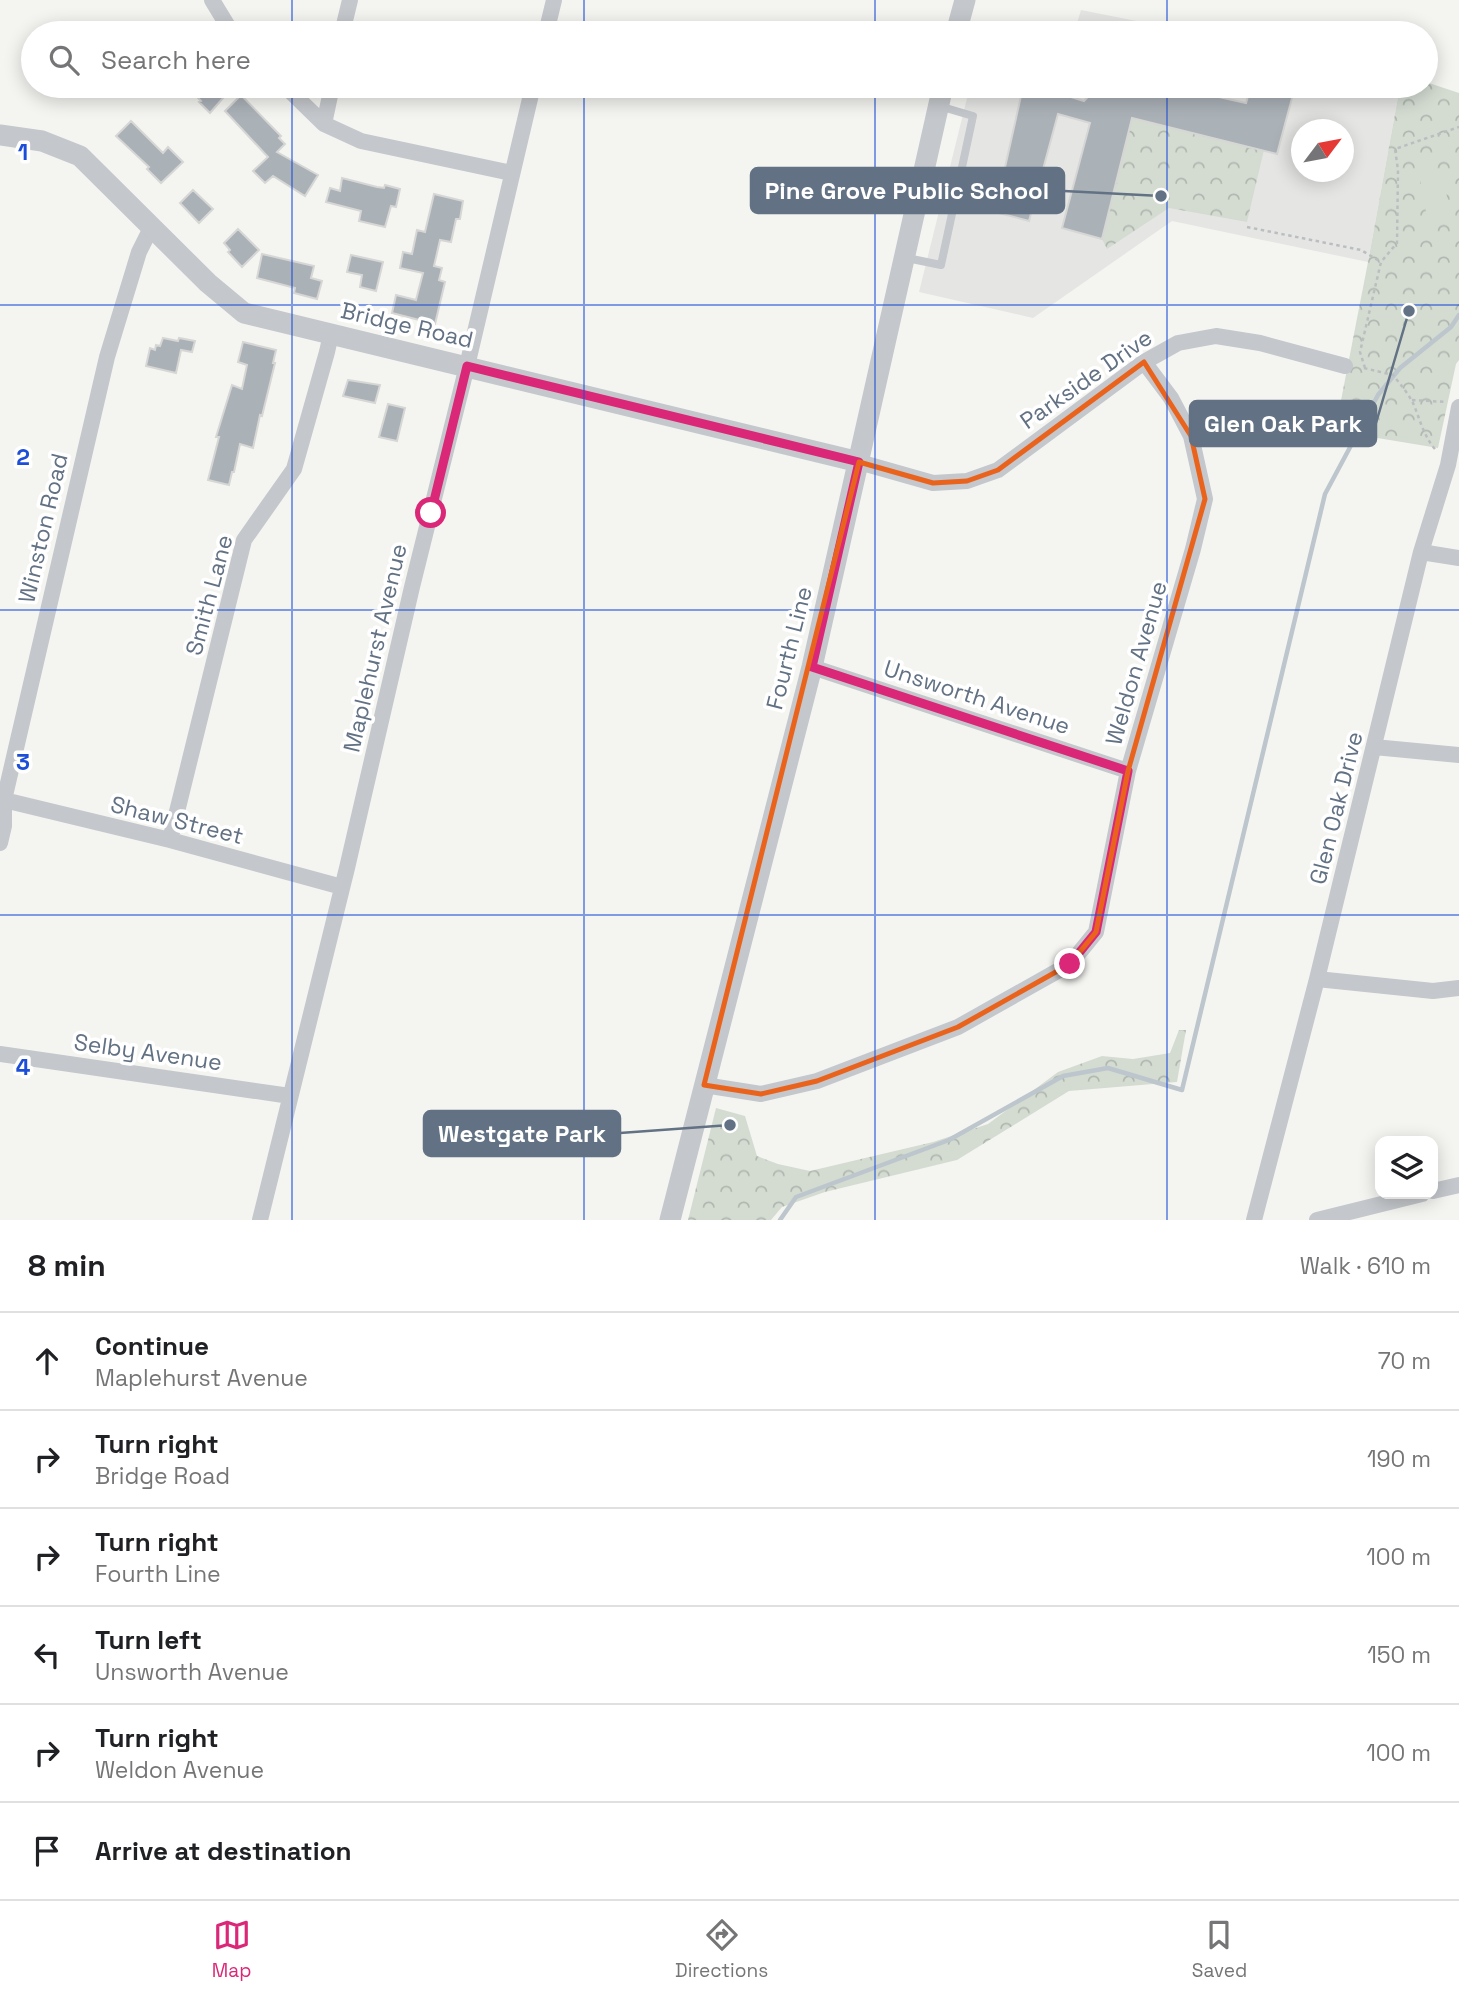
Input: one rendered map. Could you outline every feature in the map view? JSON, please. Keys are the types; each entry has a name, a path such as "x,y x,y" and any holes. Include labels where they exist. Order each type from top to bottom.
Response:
{"street":[{"path":"212,0 225,21"},
{"path":"345,21 350,0"},
{"path":"549,21 554,0"},
{"path":"959,21 965,0"},
{"path":"297,98 324,124 361,141 511,173"},
{"path":"324,124 329,98"},
{"name":"Maplehurst Avenue","path":"260,1220 530,98"},
{"name":"Fourth Line","path":"670,1220 812,667 941,98"},
{"name":"Bridge Road","path":"0,135 42,141 80,156 208,283 244,313 859,462"},
{"name":"Winston Road","path":"0,843 4,826 2,800 107,357 139,252 151,228"},
{"name":"Smith Lane","path":"170,840 244,540 294,469 331,334"},
{"name":"Parkside Drive","path":"859,462 933,483 967,481 998,470 1144,362 1178,343 1216,336 1260,343 1345,366"},
{"name":"Weldon Avenue","path":"704,1085 761,1094 817,1081 958,1027 1070,964 1096,932 1128,771 1205,499 1191,436 1171,398 1144,362"},
{"name":"Glen Oak Drive","path":"1254,1220 1317,979 1421,552 1448,465 1453,405"},
{"path":"1421,552 1459,558"},
{"name":"Unsworth Avenue","path":"812,667 1128,771"},
{"path":"1374,747 1459,755"},
{"name":"Shaw Street","path":"2,800 170,840 342,887"},
{"path":"1317,979 1433,991 1459,988"},
{"name":"Selby Avenue","path":"0,1054 290,1096"},
{"path":"1438,1190 1459,1185"},
{"path":"1317,1220 1402,1199"}],"lane":[{"path":"904,257 941,265 973,117 944,98"}],"path":[{"path":"1364,368 1360,352 1381,262 1397,243 1398,170 1395,149 1459,127"},
{"path":"1247,227 1361,250 1381,262"},
{"path":"1345,366 1393,374 1412,400 1427,440 1448,465"},
{"path":"1412,400 1453,405"}],"highlighted area":[{"path":"1144,362 1191,436 1205,499 1128,771 1096,932 1070,964 958,1027 817,1081 761,1094 704,1085 859,462 933,483 967,481 998,470"}],"shaded area":[{"path":"1081,10 1136,21 1078,21"},
{"path":"967,98 1398,98 1368,262 1172,221 1033,318 919,292"}],"green space":[{"path":"1438,86 1459,93 1459,360 1438,448 1335,431 1398,98 1438,98"},
{"path":"1132,118 1264,150 1247,222 1169,208 1107,249 1102,239"},
{"path":"1442,169 1451,219 1428,223 1419,173"},
{"path":"1179,1030 1186,1030 1177,1082 1069,1091 957,1160 825,1192 782,1207 771,1220 688,1220 716,1108 745,1116 757,1156 810,1171 933,1142 988,1124 1058,1072 1102,1056 1133,1059 1170,1053"}],"building":[{"path":"198,98 223,98 210,113 199,102 201,101"},
{"path":"238,98 244,98 281,136 279,138 285,144 277,152 318,175 305,196 273,176 265,183 253,171 268,157 225,111"},
{"path":"1021,98 1074,98 1084,101 1087,98 1224,98 1246,103 1247,98 1292,98 1277,154 1132,118 1102,239 1062,228 1090,123 1058,114 1029,221 995,212"},
{"path":"131,121 163,153 168,147 183,162 161,183 147,169 149,167 116,136"},
{"path":"342,178 377,187 384,188 385,185 400,189 396,207 391,206 385,227 359,221 361,211 326,202 330,188 340,191"},
{"path":"193,190 213,209 199,223 180,203"},
{"path":"434,194 463,201 460,219 456,219 451,242 440,240 434,266 442,268 439,280 445,282 435,324 392,313 396,295 416,300 423,273 400,268 403,252 412,254 417,230 425,232"},
{"path":"238,229 259,250 242,267 228,252 230,250 224,243"},
{"path":"262,254 314,266 311,278 322,281 317,299 294,293 295,288 257,278"},
{"path":"351,255 383,262 376,291 360,287 362,275 347,272"},
{"path":"163,338 195,341 192,352 181,350 176,373 146,366 150,348 155,350"},
{"path":"243,342 276,350 275,363 253,448 240,444 229,485 208,480 219,437 216,437 232,385 242,389 247,365 238,362"},
{"path":"348,380 380,385 375,403 343,396"},
{"path":"388,404 405,408 397,441 379,437"}],"waterway":[{"path":"780,1220 796,1197 949,1140 1063,1076 1108,1068 1182,1090 1325,494 1378,395 1400,368 1451,327 1459,315"}],"place":[{"name":"Pine Grove Public School","path":"1161,196"},
{"name":"Glen Oak Park","path":"1409,311"},
{"name":"Westgate Park","path":"730,1125"}],"route":[{"path":"431,513 467,366 859,462 812,667 1128,771 1096,932 1070,964"}]}
